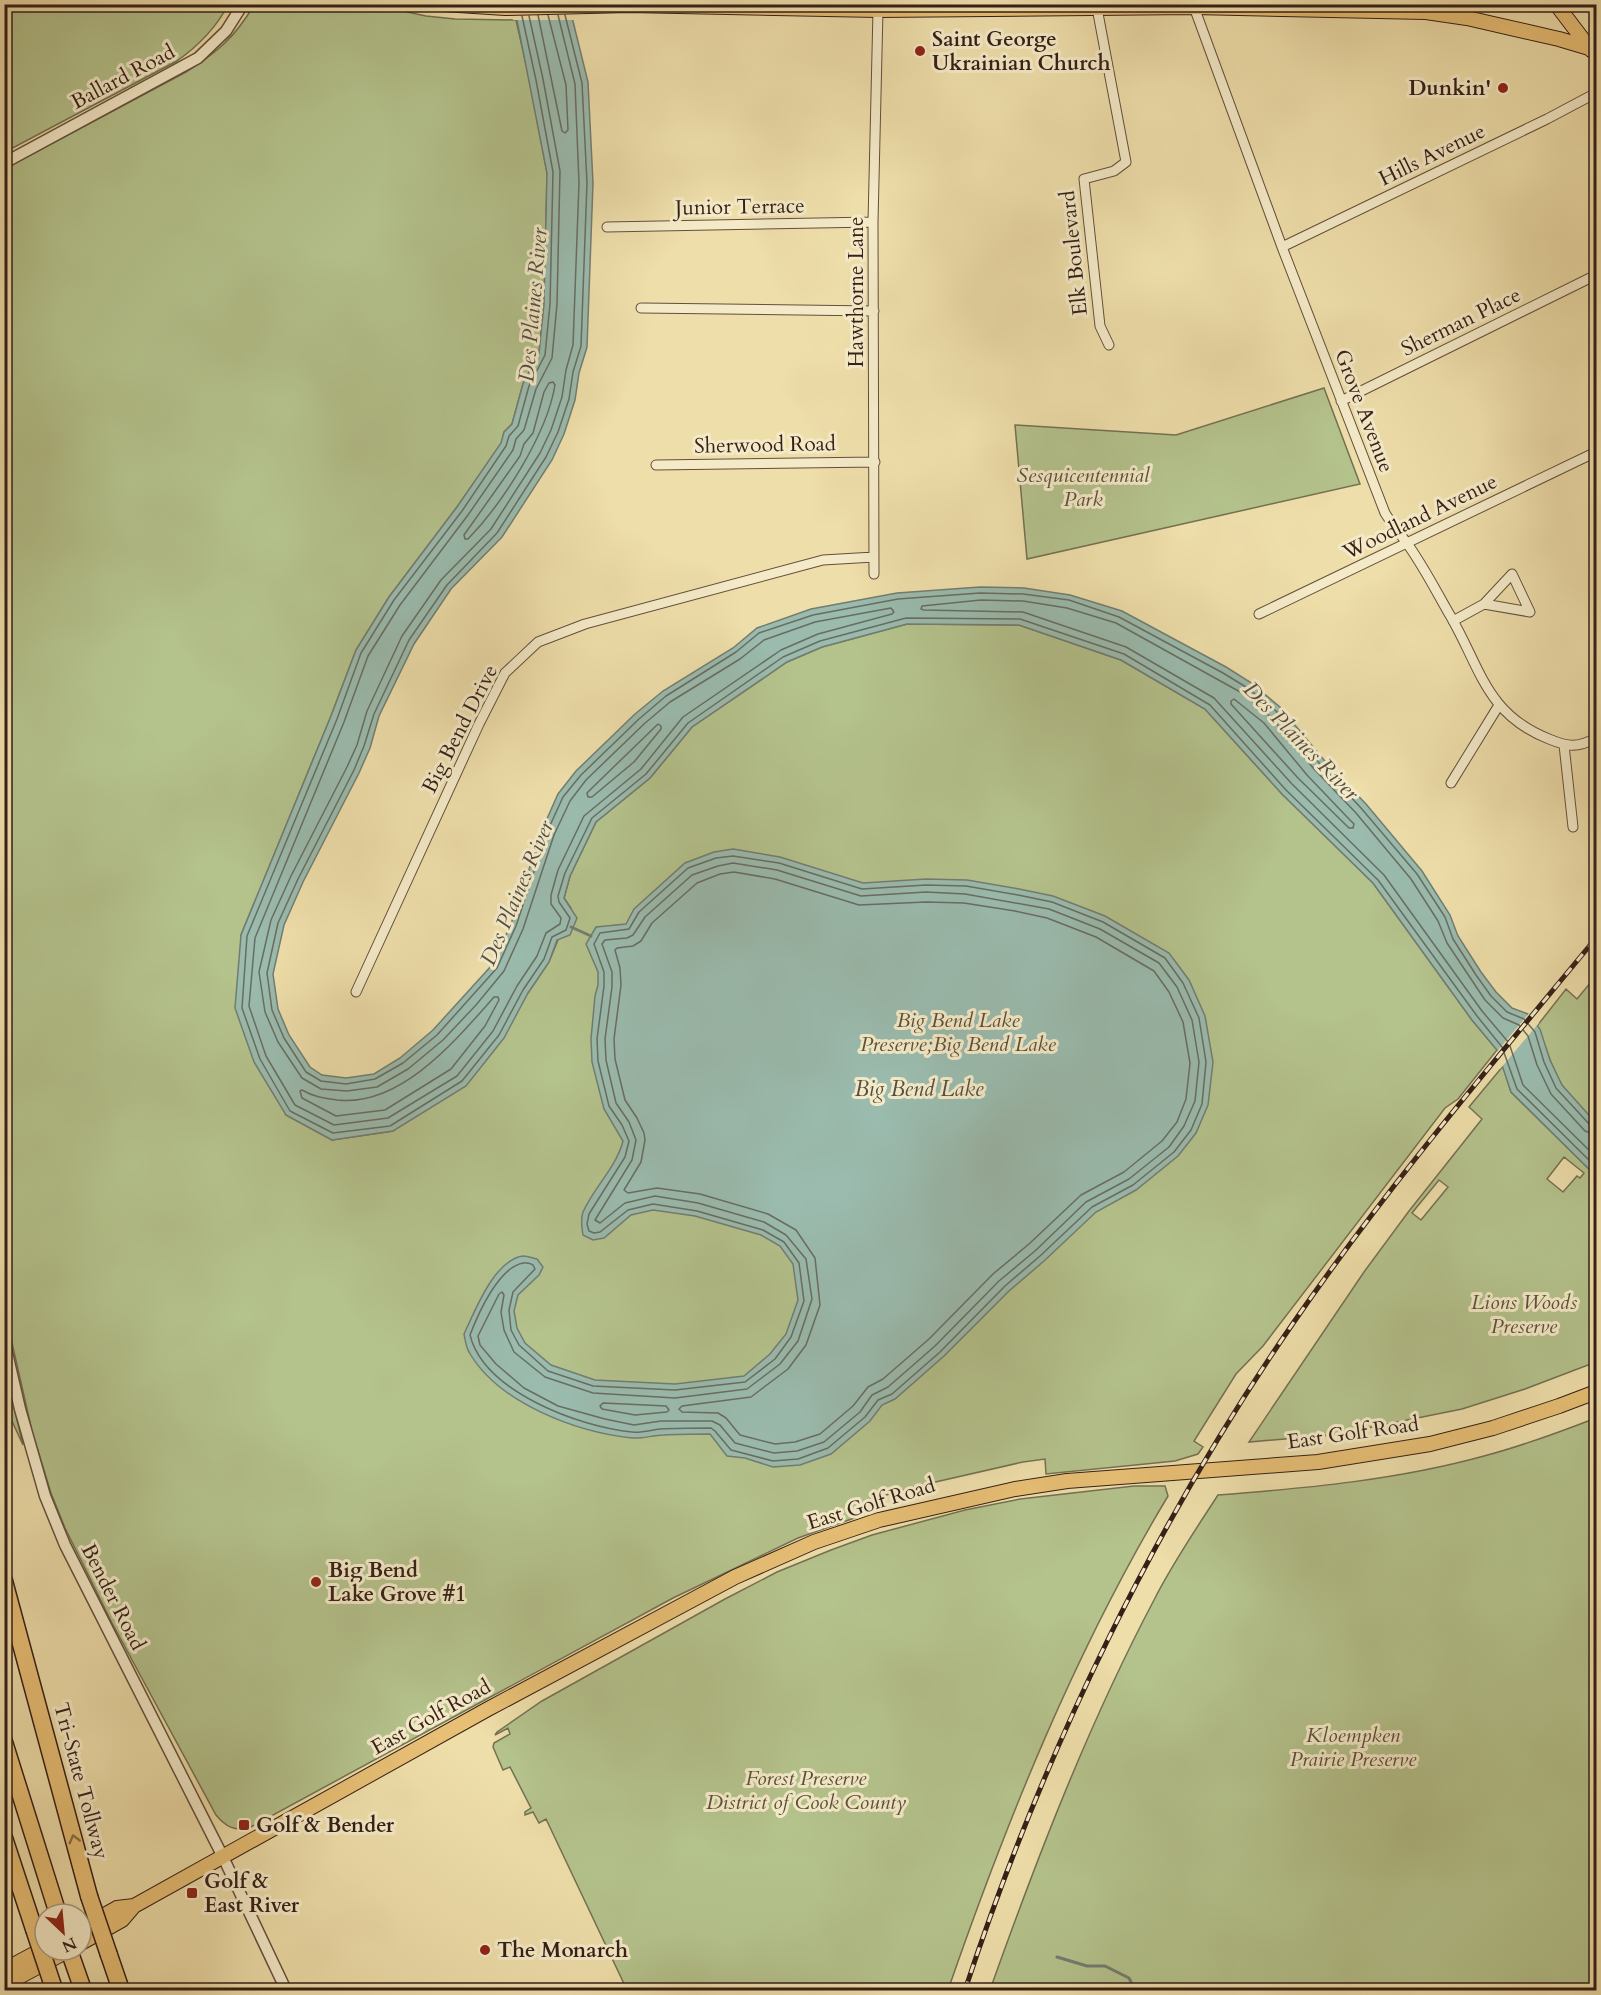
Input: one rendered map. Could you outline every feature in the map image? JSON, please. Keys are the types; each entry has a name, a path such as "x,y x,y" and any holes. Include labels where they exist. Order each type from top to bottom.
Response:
{"highway":[{"name":"Tri-State Tollway","path":"4,1581 89,1896 122,1990"},
{"path":"4,1742 55,1902"},
{"path":"4,1838 54,1988"},
{"path":"73,1962 83,1990"}],"main road":[{"path":"443,4 505,8 629,5 878,10 1039,6 1426,12 1559,39 1595,53"},
{"path":"1556,4 1595,53"},
{"name":"East Golf Road","path":"134,1906 498,1703 735,1577 814,1542 900,1515 1015,1489 1066,1481 1318,1462 1420,1446 1493,1428 1596,1392"},
{"path":"93,1921 117,1908 134,1906"},
{"path":"93,1936 122,1920 134,1906"},
{"path":"4,1970 33,1954"},
{"path":"4,1985 47,1962"}],"street":[{"name":"Ballard Road","path":"4,163 198,58 226,31 243,4"},
{"name":"Grove Avenue","path":"1194,7 1282,247 1385,513 1407,543 1453,621 1482,681 1499,705 1523,726 1564,746"},
{"name":"Elk Boulevard","path":"1097,8 1126,162 1114,171 1084,179 1100,327 1108,345"},
{"name":"Hawthorne Lane","path":"874,574 873,222 878,10"},
{"name":"Hills Avenue","path":"1282,247 1596,93"},
{"name":"Junior Terrace","path":"607,227 873,222"},
{"name":"Sherman Place","path":"1341,401 1596,275"},
{"path":"641,308 874,311"},
{"name":"Woodland Avenue","path":"1259,614 1596,452"},
{"name":"Sherwood Road","path":"656,465 875,462"},
{"name":"Big Bend Drive","path":"356,992 479,724 505,673 538,642 585,624 823,560 874,557"},
{"path":"1453,621 1484,604 1512,574 1530,612 1484,604"},
{"path":"1451,783 1499,705"},
{"path":"1573,827 1564,746 1584,745 1596,738"},
{"name":"Bender Road","path":"4,1341 20,1409 49,1506 65,1545 223,1857 286,1990"}],"green space":[{"path":"5,4 228,5 206,36 177,61 5,152"},
{"name":"Big Bend Lake Preserve;Big Bend Lake","path":"254,5 374,5 426,16 516,20 547,173 544,304 539,353 523,384 512,424 504,432 502,443 457,507 389,597 356,650 241,935 286,1115 332,1140 393,1131 528,993 549,962 571,908 564,898 570,876 596,822 650,778 692,727 787,662 822,647 907,624 1019,625 1121,660 1205,709 1282,794 1373,883 1472,1020 1497,1050 1458,1099 1445,1108 1263,1346 1236,1374 1194,1441 1203,1447 1198,1454 1175,1461 1046,1474 1045,1459 1023,1462 876,1498 860,1516 798,1538 673,1598 249,1828 239,1829 223,1823 216,1815 112,1623 65,1528 51,1493 32,1431 5,1312 4,169 197,65 233,35"},
{"name":"Sesquicentennial Park","path":"1324,388 1360,484 1027,559 1015,425 1176,435"},
{"path":"1596,976 1596,1123 1561,1084 1537,1026 1566,989 1577,999"},
{"name":"Lions Woods Preserve","path":"1503,1066 1511,1092 1596,1176 1596,1362 1525,1389 1462,1409 1333,1435 1249,1442 1364,1272 1482,1119 1469,1107","holes":["1564,1157 1584,1173 1580,1178 1577,1176 1563,1192 1547,1179","1439,1180 1448,1187 1421,1220 1412,1213"]},
{"path":"5,1369 23,1445 5,1406"},
{"name":"Kloempken Prairie Preserve","path":"1596,1418 1596,1990 990,1990 1045,1842 1107,1695 1161,1587 1218,1495 1319,1486 1418,1471 1512,1448"},
{"name":"Forest Preserve District of Cook County","path":"1134,1486 1165,1486 1168,1496 1103,1615 1045,1737 994,1863 948,1990 627,1990 546,1819 539,1823 533,1812 525,1815 525,1812 531,1808 510,1767 503,1770 493,1747 494,1743 510,1734 508,1728 495,1735 497,1732 542,1701 725,1599 777,1572 831,1550 872,1535 965,1510 1020,1499"}],"water":[{"name":"Des Plaines River","path":"514,5 569,5 588,82 593,183 587,347 579,373 575,400 564,434 552,460 502,537 451,589 414,644 379,716 370,748 359,773 303,882 284,925 273,974 278,1009 289,1035 310,1067 322,1075 346,1078 374,1074 400,1058 433,1030 492,965 511,924 542,830 558,794 576,771 635,714 663,691 733,648 757,628 811,609 897,593 980,587 1024,588 1070,595 1122,611 1226,667 1250,682 1280,707 1422,871 1450,915 1458,936 1496,992 1512,1008 1528,1014 1540,1029 1550,1060 1562,1085 1596,1123 1596,1176 1511,1092 1497,1050 1472,1020 1373,883 1282,794 1205,709 1121,660 1019,625 907,624 822,647 787,662 692,727 650,778 596,822 570,876 564,898 577,918 570,935 557,940 549,962 528,993 504,1038 466,1086 393,1131 332,1140 286,1115 254,1062 235,1008 241,935 356,650 389,597 457,507 501,443 504,432 512,424 523,384 539,353 544,304 547,173"},
{"name":"Big Bend Lake","path":"733,849 780,857 863,883 926,879 967,880 1019,889 1053,896 1105,916 1169,953 1189,980 1205,1016 1213,1062 1208,1105 1196,1133 1178,1156 1136,1190 1096,1212 1009,1291 944,1356 895,1399 882,1405 870,1421 831,1454 800,1465 773,1467 745,1458 727,1456 710,1434 632,1438 610,1435 563,1422 540,1412 499,1386 482,1370 469,1352 464,1334 494,1276 513,1260 523,1256 537,1259 543,1267 539,1275 518,1295 514,1311 517,1328 525,1343 551,1365 595,1380 675,1384 744,1376 770,1354 786,1334 798,1300 793,1264 780,1246 761,1235 695,1216 653,1210 631,1215 604,1238 593,1240 583,1235 582,1227 583,1212 610,1169 623,1141 604,1109 592,1062 591,1039 598,972 586,944 596,927 626,924 634,909 685,863 714,852"}],"pier":[{"path":"511,4 572,4 576,20 513,20"},
{"path":"1530,1012 1539,1023 1500,1069 1495,1054"}],"waterway":[{"path":"571,927 591,936"},
{"path":"1057,1957 1087,1966 1105,1966 1129,1978 1135,1990"}],"railway":[{"path":"965,1990 1030,1814 1067,1728 1106,1642 1195,1477 1244,1397 1296,1319 1367,1221 1596,938"}],"place":[{"name":"Saint George Ukrainian Church","path":"920,51"},
{"name":"Dunkin'","path":"1503,88"},
{"name":"Big Bend Lake Grove #1","path":"316,1582"},
{"name":"Golf & Bender","path":"244,1825"},
{"name":"Golf & East River","path":"192,1893"},
{"name":"The Monarch","path":"485,1950"}]}
